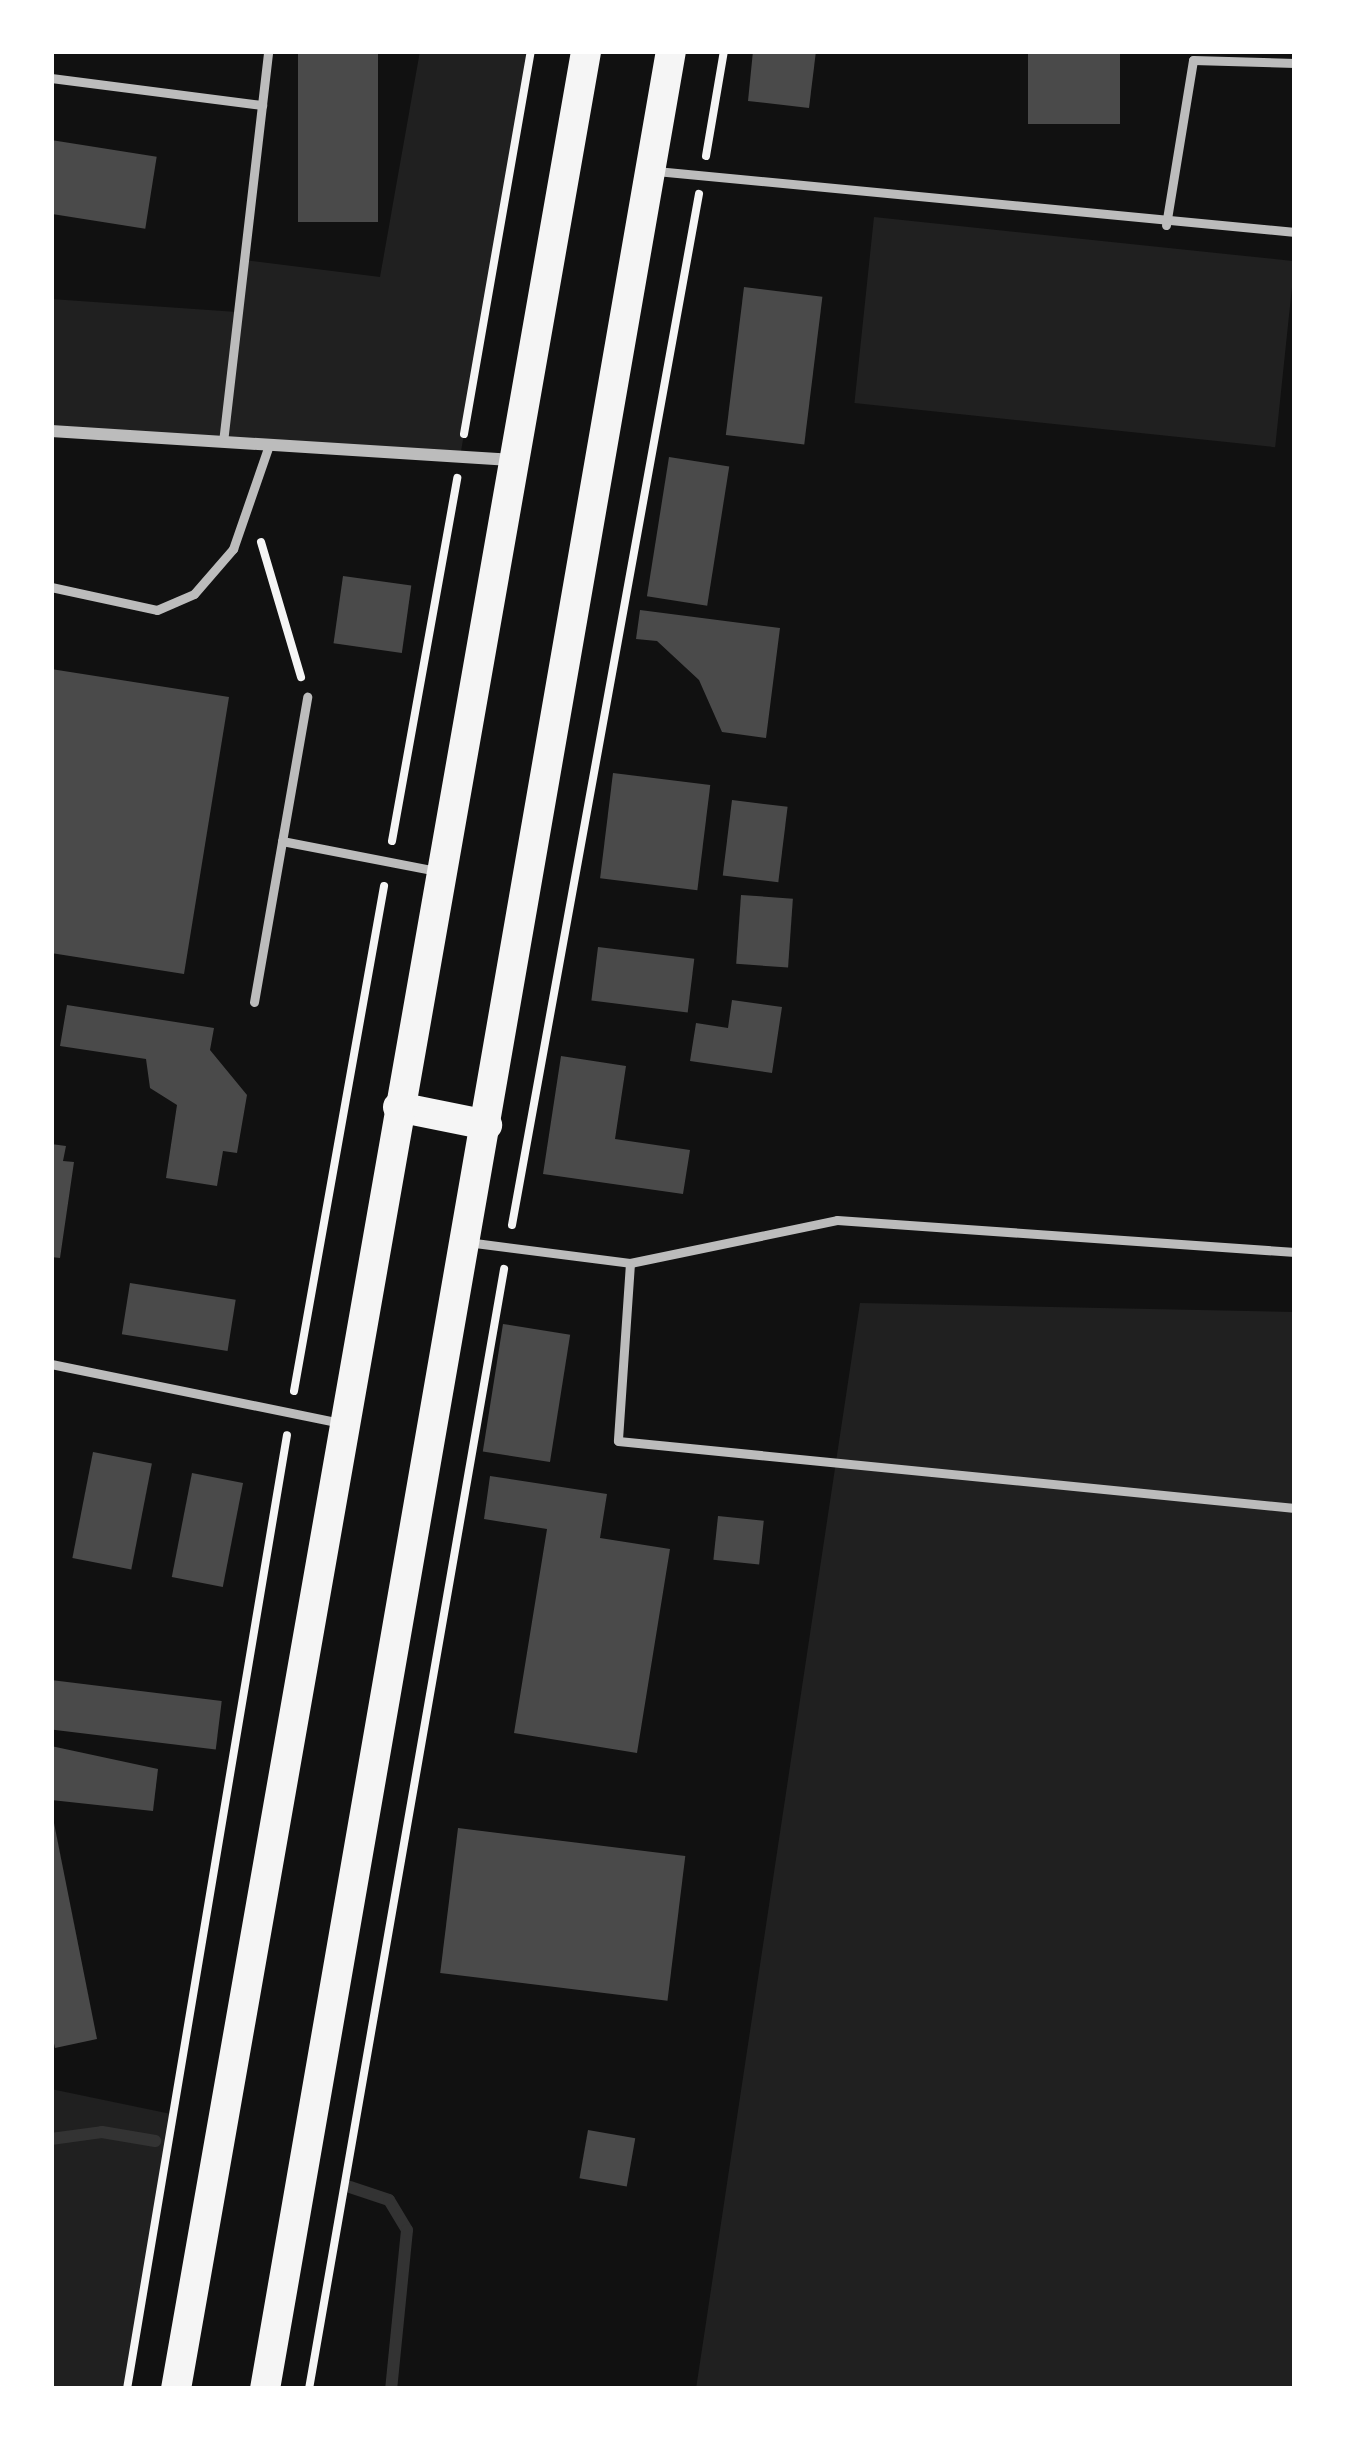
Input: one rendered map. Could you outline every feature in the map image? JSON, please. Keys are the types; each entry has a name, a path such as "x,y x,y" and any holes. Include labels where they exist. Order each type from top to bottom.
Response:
{"main road":[{"path":"176,2389 340,1423 586,51"},
{"path":"265,2389 671,51"},
{"path":"398,1107 487,1125"}],"street":[{"path":"51,431 512,460"}],"lane":[{"path":"223,442 268,51"},
{"path":"1166,225 1190,56 1295,63"},
{"path":"51,78 262,105"},
{"path":"650,171 1166,225 1295,232"},
{"path":"51,587 157,610 194,595 233,549 269,446"},
{"path":"254,1002 307,697"},
{"path":"282,841 440,872"},
{"path":"467,1242 630,1263 837,1220 1295,1252"},
{"path":"630,1263 618,1441 1295,1508"},
{"path":"51,1364 340,1423"}],"path":[{"path":"389,857 531,51"},
{"path":"310,2389 508,1247 724,51"},
{"path":"248,501 307,697"},
{"path":"127,2389 385,881"}],"shaded area":[{"path":"420,51 531,51 460,457 51,431 51,299 237,312 244,260 380,277"},
{"path":"874,217 1295,261 1275,447 854,403"},
{"path":"860,1303 1295,1312 1295,2389 696,2389"},
{"path":"51,2089 171,2114 124,2389 51,2389"}],"building":[{"path":"298,51 378,51 378,222 298,222"},
{"path":"753,51 816,51 809,108 748,101"},
{"path":"1028,51 1120,51 1120,124 1028,124"},
{"path":"51,140 157,157 145,229 51,214"},
{"path":"744,287 822,297 804,445 726,435"},
{"path":"669,457 729,467 707,606 647,596"},
{"path":"343,576 411,586 402,653 334,643"},
{"path":"640,610 780,628 766,738 722,732 699,680 657,641 636,639"},
{"path":"51,669 229,697 184,974 51,953"},
{"path":"613,773 710,785 697,890 600,878"},
{"path":"732,800 788,807 778,882 723,875"},
{"path":"741,895 793,899 788,967 736,964"},
{"path":"598,947 694,959 688,1012 591,1001"},
{"path":"732,1000 782,1007 772,1073 690,1061 696,1023 728,1028"},
{"path":"67,1005 214,1028 210,1050 247,1095 237,1153 223,1151 217,1186 166,1178 177,1105 150,1088 146,1059 60,1046"},
{"path":"561,1056 626,1066 615,1139 690,1150 683,1194 543,1174"},
{"path":"51,1144 66,1146 63,1161 74,1162 60,1258 51,1257"},
{"path":"130,1283 236,1300 228,1351 122,1334"},
{"path":"503,1324 570,1335 550,1462 483,1451"},
{"path":"93,1452 152,1463 131,1569 72,1558"},
{"path":"192,1473 243,1483 223,1587 172,1577"},
{"path":"490,1476 607,1494 600,1538 670,1549 637,1753 514,1733 547,1529 484,1519"},
{"path":"718,1516 764,1521 759,1565 713,1560"},
{"path":"51,1680 222,1701 216,1750 51,1729"},
{"path":"51,1746 158,1769 153,1811 51,1800"},
{"path":"51,1808 97,2039 55,2048 51,2029"},
{"path":"458,1828 685,1856 668,2001 440,1973"},
{"path":"588,2130 635,2138 627,2187 579,2178"}],"waterway":[{"path":"51,2139 102,2132 155,2141"},
{"path":"350,2187 389,2200 407,2230 391,2389"}]}
